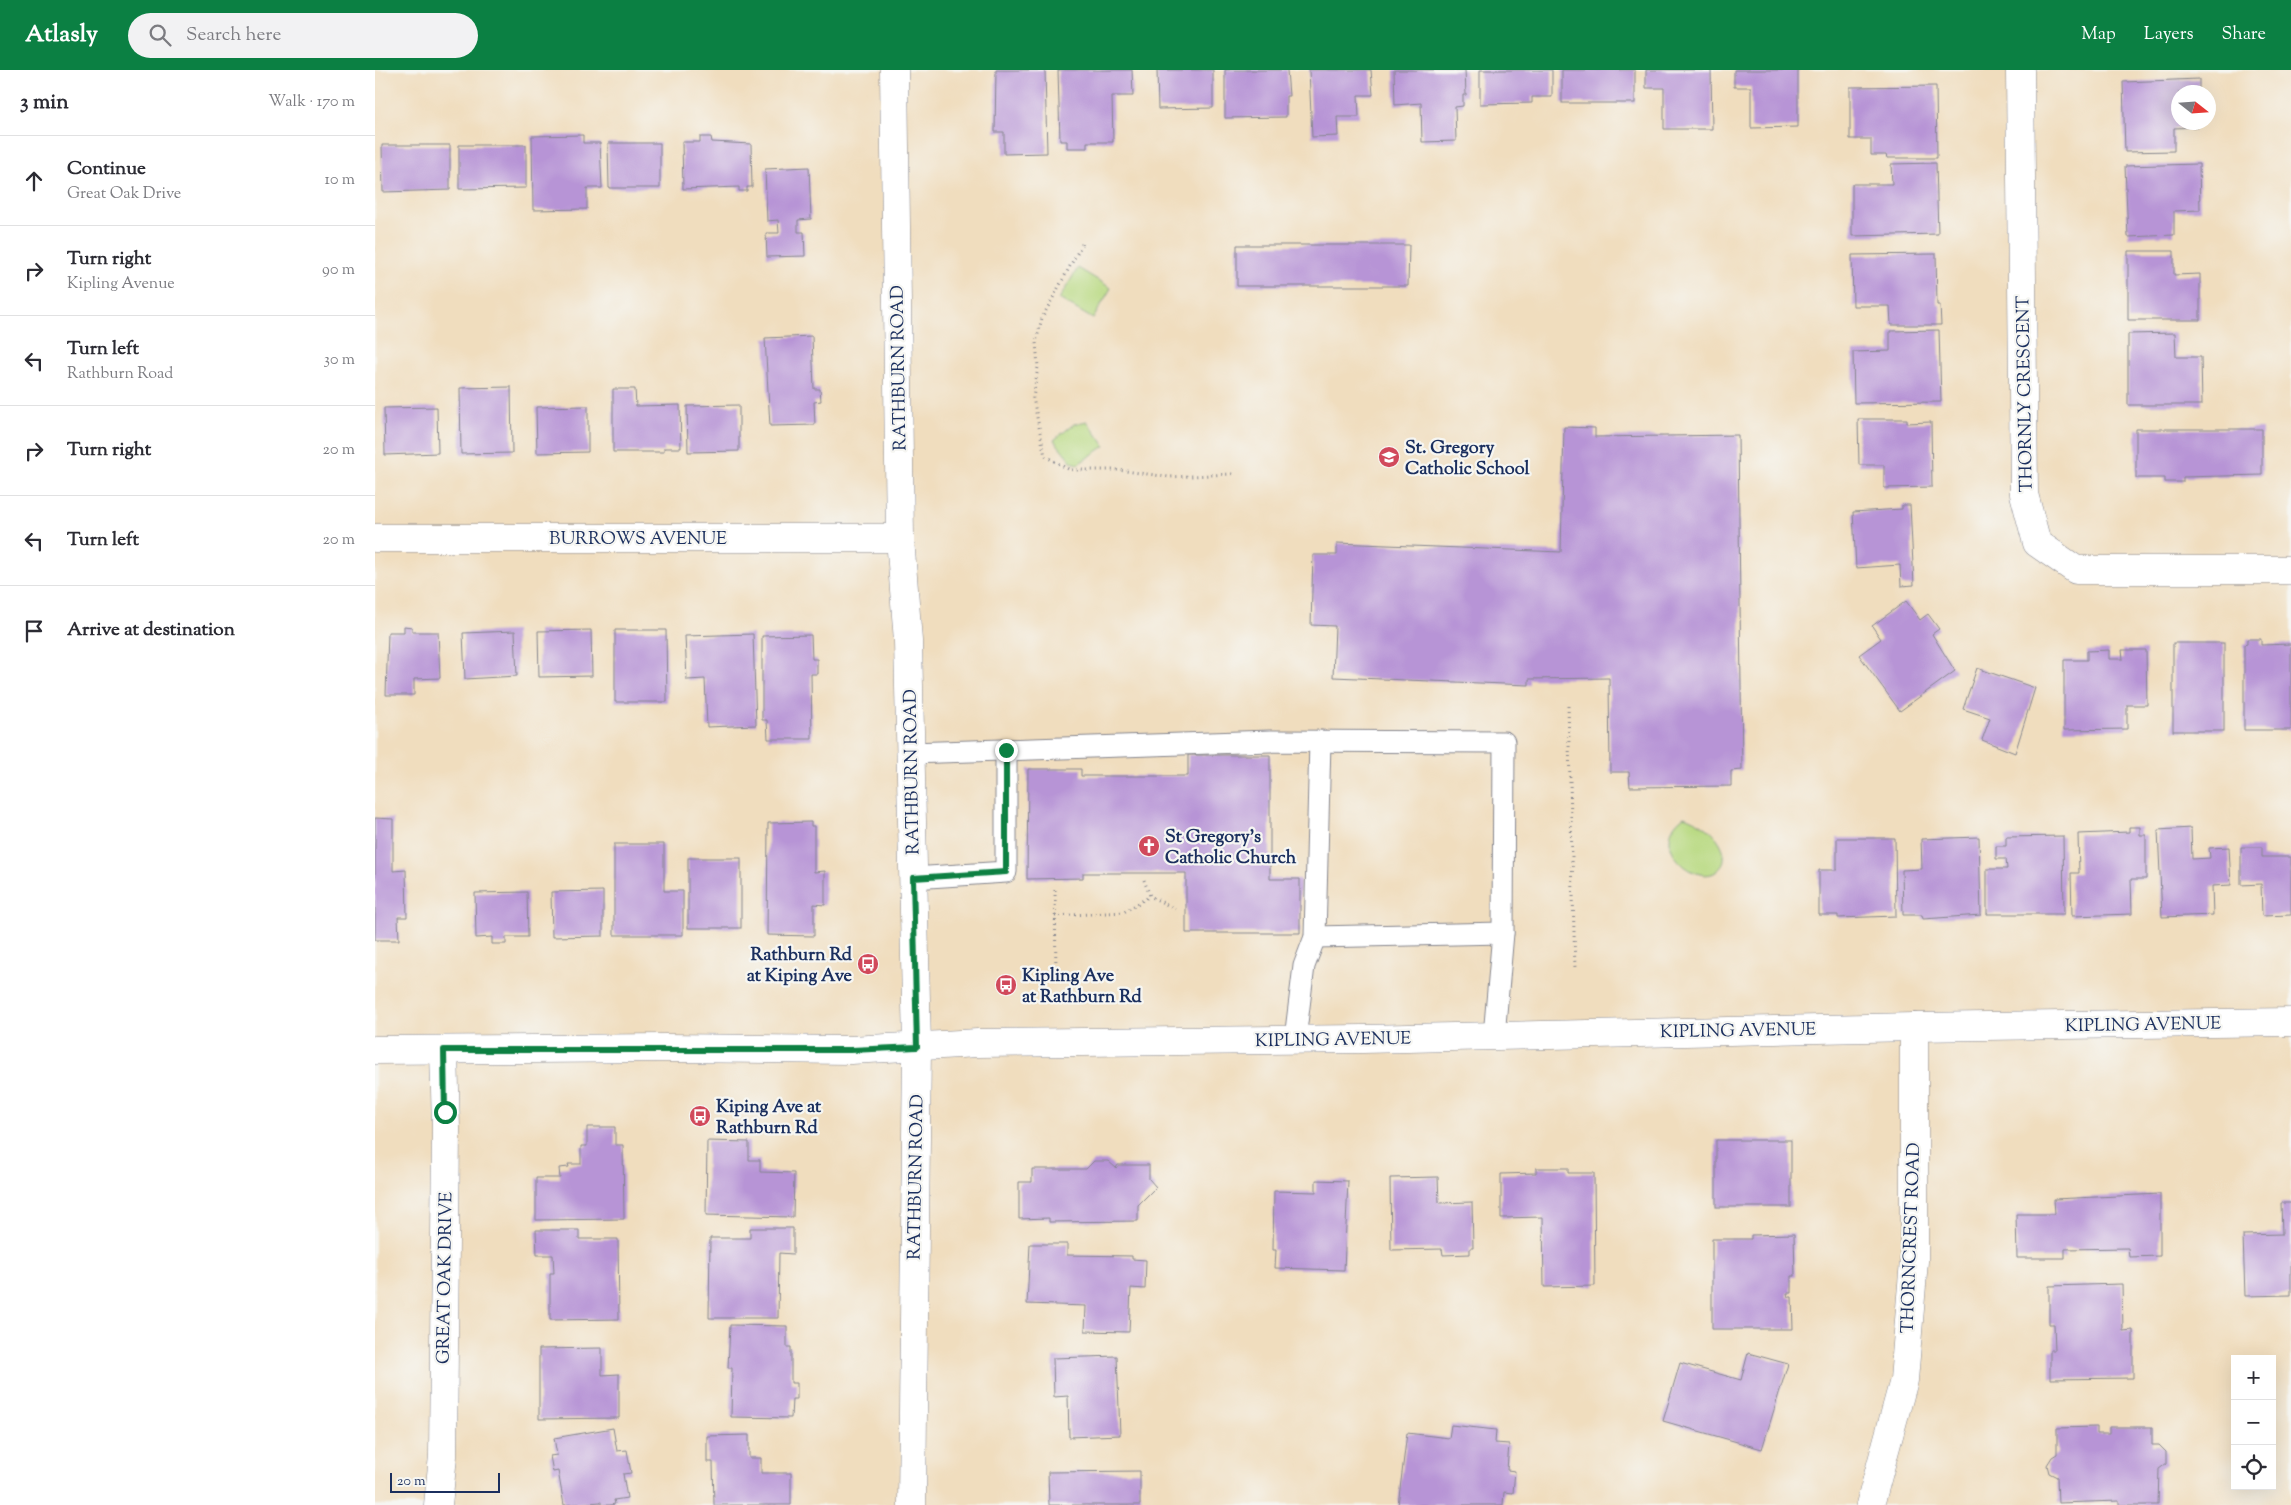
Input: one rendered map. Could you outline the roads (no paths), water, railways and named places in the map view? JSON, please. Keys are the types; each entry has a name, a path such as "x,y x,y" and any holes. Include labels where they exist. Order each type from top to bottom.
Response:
{"street":[{"name":"RATHBURN ROAD","path":"894,70 900,538 908,641 917,1047 912,1505"},
{"name":"THORNLY CRESCENT","path":"2020,70 2024,494 2037,542 2076,570 2291,570"},
{"name":"BURROWS AVENUE","path":"375,538 900,538"},
{"name":"KIPLING AVENUE","path":"375,1050 851,1050 978,1043 2291,1022"},
{"name":"THORNCREST ROAD","path":"1869,1505 1904,1380 1913,1262 1914,1027"},
{"name":"GREAT OAK DRIVE","path":"438,1505 443,1456 446,1129 444,1050"}],"lane":[{"path":"910,753 1270,741 1504,742 1503,933 1494,1036"},
{"path":"1295,1039 1304,966 1315,937 1320,741"},
{"path":"913,878 1006,872 1006,750"},
{"path":"1315,937 1503,933"}],"place":[{"name":"St. Gregory Catholic School","path":"1389,457"},
{"name":"St Gregory's Catholic Church","path":"1149,846"},
{"name":"Rathburn Rd at Kiping Ave","path":"868,964"},
{"name":"Kipling Ave at Rathburn Rd","path":"1006,985"},
{"name":"Kiping Ave at Rathburn Rd","path":"700,1116"}]}
